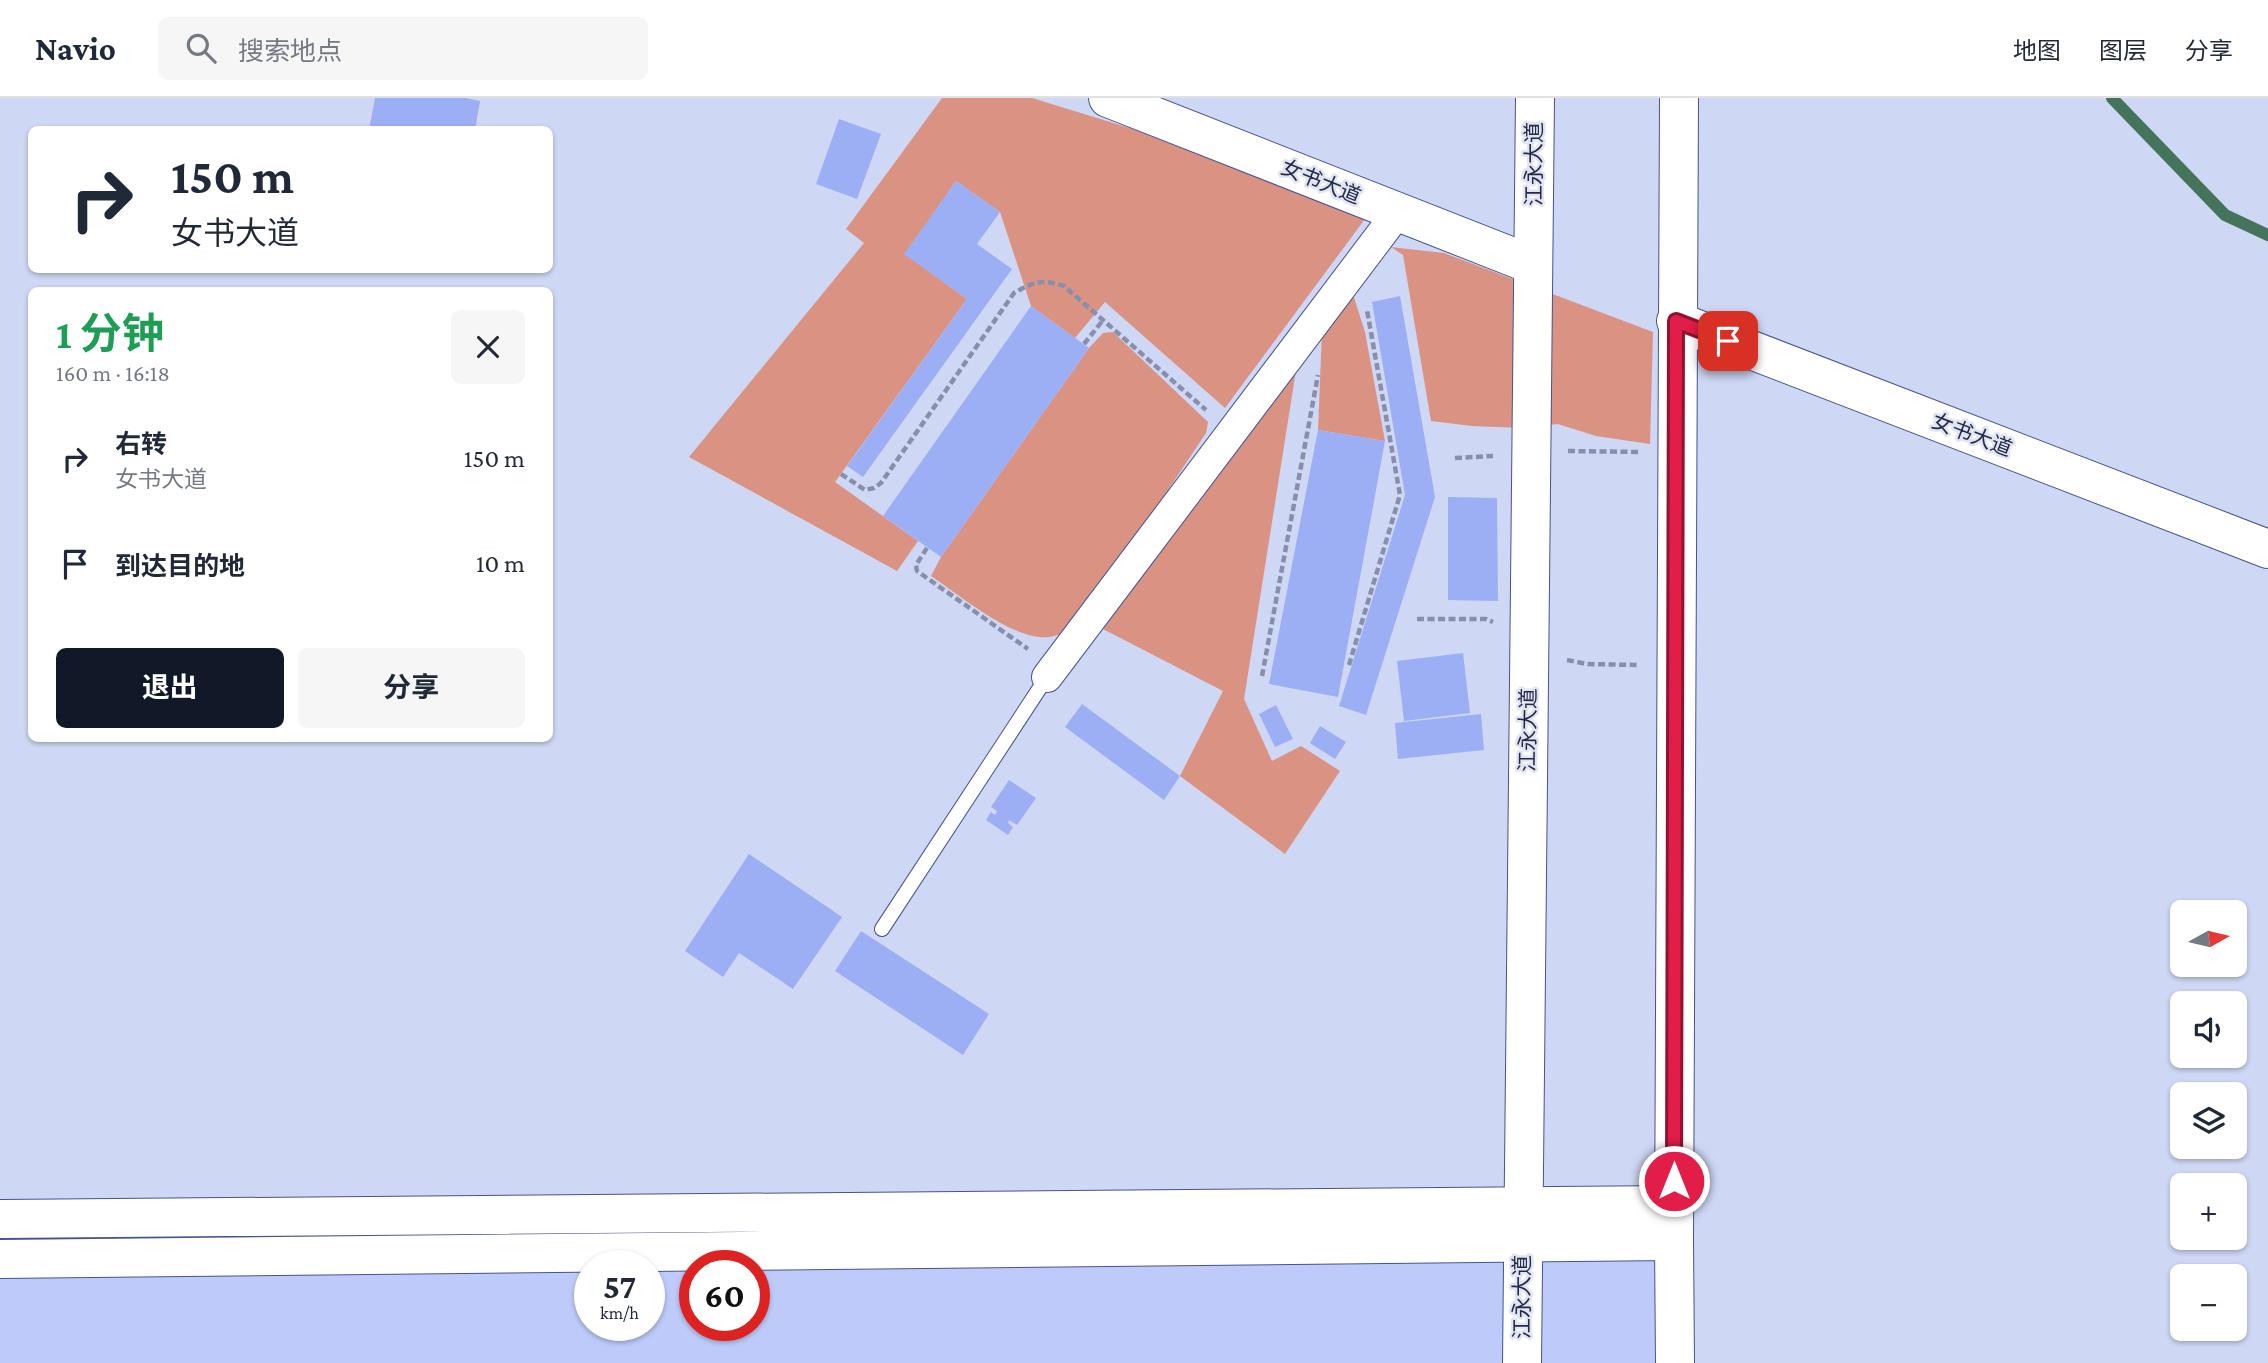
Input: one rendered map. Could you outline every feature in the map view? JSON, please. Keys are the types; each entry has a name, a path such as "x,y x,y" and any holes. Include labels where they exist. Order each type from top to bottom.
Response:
{"main road":[{"name":"女书大道","path":"1108,98 1533,265"},
{"name":"江永大道","path":"1522,1363 1535,98"},
{"path":"1675,1363 1676,321 1679,98"},
{"name":"女书大道","path":"1676,321 2268,549"},
{"path":"0,1219 1674,1223"},
{"path":"0,1259 1522,1224"}],"street":[{"path":"1051,673 1398,212"}],"lane":[{"path":"882,929 1051,673"}],"path":[{"path":"1349,665 1400,495 1372,329 1366,304 1353,273"},
{"path":"841,474 865,490 881,483 1014,293 1032,283 1047,281 1064,286 1232,432"},
{"path":"1262,676 1318,384 1319,318"},
{"path":"1084,344 1103,320"},
{"path":"927,548 916,565 916,571 1051,673"}],"shaded area":[{"path":"942,98 1032,98 1136,130 1365,219 1225,408 1105,302 1075,338 1031,306 1000,212 956,181 905,254 967,299 835,482 918,541 897,571 689,457 864,243 846,229"},
{"path":"1391,247 1444,253 1653,332 1650,444 1596,436 1558,424 1521,428 1431,421 1403,255"},
{"path":"1352,291 1365,332 1385,441 1318,430 1322,331"},
{"path":"1113,332 1208,422 1206,433 1076,628 1050,637 1036,637 988,616 931,576 941,557 1089,348 1103,333"},
{"path":"1297,364 1244,699 1272,761 1301,746 1340,771 1285,854 1180,776 1223,691 1103,629"},
{"path":"1674,1241 1673,1363 0,1363 0,1259 574,1253 574,1341 665,1341 665,1252 679,1252 679,1341 770,1341 770,1251"}],"building":[{"path":"375,98 465,98 480,101 476,126 370,126"},
{"path":"839,119 881,134 857,199 816,184"},
{"path":"956,181 1000,212 977,244 1012,269 863,477 847,466 967,299 904,254"},
{"path":"1400,296 1435,497 1366,715 1339,706 1405,495 1372,302"},
{"path":"1031,306 1089,348 941,557 883,516"},
{"path":"1318,430 1385,441 1338,697 1269,684"},
{"path":"1448,497 1497,498 1498,601 1448,600"},
{"path":"1463,653 1470,713 1404,721 1397,661"},
{"path":"1082,704 1180,776 1164,800 1065,727"},
{"path":"1276,705 1293,739 1275,747 1259,714"},
{"path":"1481,714 1484,750 1398,759 1395,723"},
{"path":"1320,726 1346,742 1335,759 1310,743"},
{"path":"1009,780 1036,798 1017,825 1009,820 1008,823 1013,827 1008,835 986,820 991,812 995,815 997,811 991,807"},
{"path":"749,854 842,917 793,989 739,953 723,977 685,951"},
{"path":"861,931 989,1014 963,1055 835,971"}],"waterway":[{"path":"2112,98 2225,215 2268,235"}],"route":[{"path":"1674,1181 1676,321 1728,341"}]}
